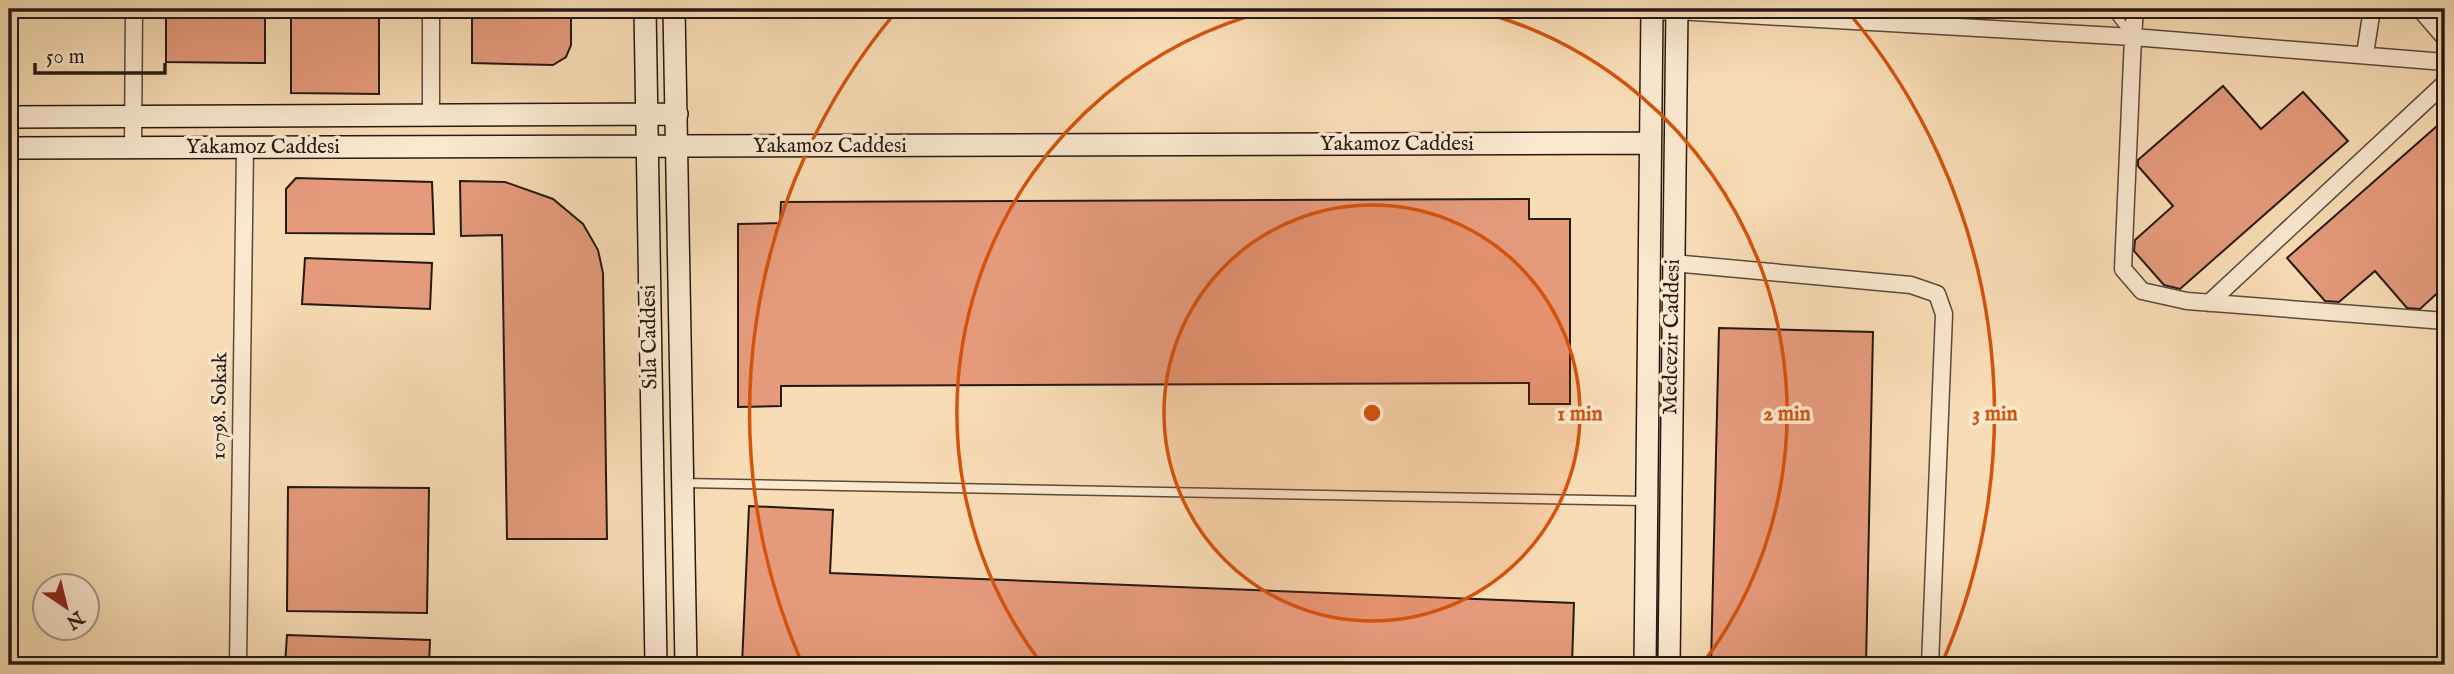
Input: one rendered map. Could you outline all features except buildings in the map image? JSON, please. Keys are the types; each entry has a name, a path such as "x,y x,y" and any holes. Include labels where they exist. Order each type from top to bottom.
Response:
{"street":[{"path":"133,148 134,9"},
{"path":"431,9 431,116"},
{"name":"Sıla Caddesi","path":"645,9 656,665"},
{"path":"674,9 687,665"},
{"path":"2135,9 2123,269 2142,291 2187,301 2444,320"},
{"path":"2365,54 2372,9"},
{"path":"1652,10 2133,37 2445,62"},
{"name":"Medcezir Caddesi","path":"1645,665 1652,10"},
{"name":"Medcezir Caddesi","path":"1669,665 1677,10"},
{"path":"2426,11 2445,38"},
{"path":"2209,303 2445,83"},
{"name":"Yakamoz Caddesi","path":"9,117 677,114"},
{"name":"Yakamoz Caddesi","path":"9,148 1650,143"},
{"name":"10798. Sokak","path":"238,665 245,148"},
{"path":"1673,263 1911,285 1937,294 1944,314 1930,665"}],"lane":[{"path":"1928,9 1928,26"},
{"path":"2111,9 2133,37"},
{"path":"684,483 1647,501"}]}
